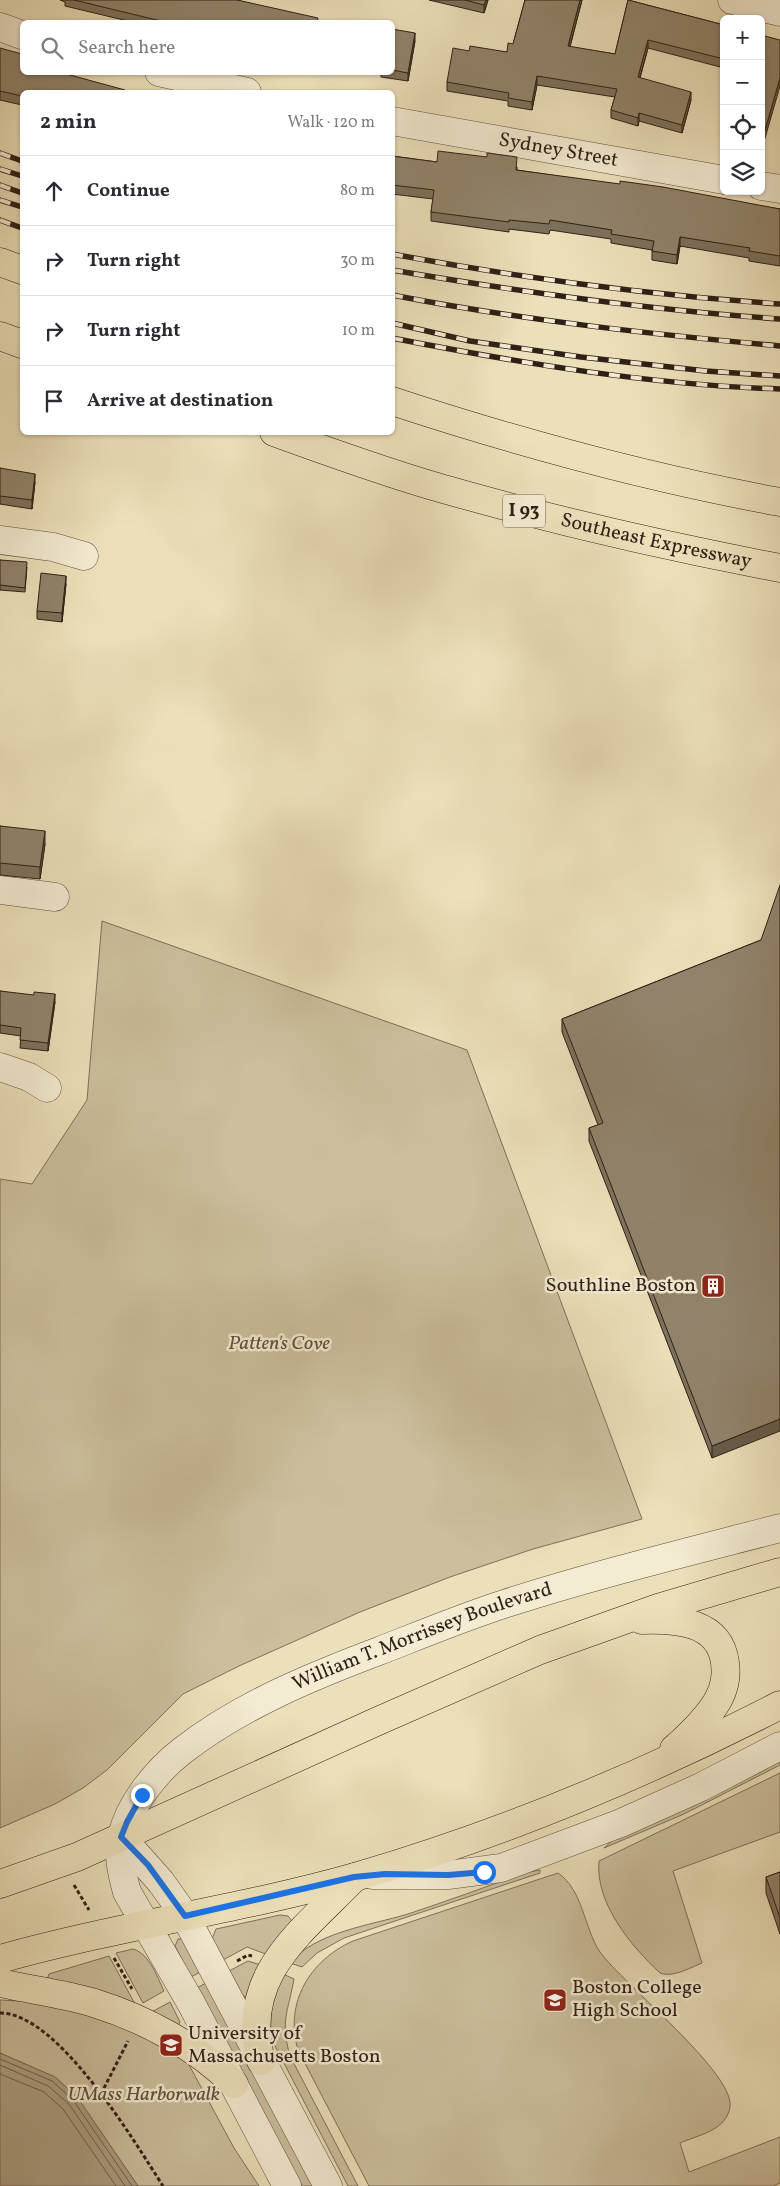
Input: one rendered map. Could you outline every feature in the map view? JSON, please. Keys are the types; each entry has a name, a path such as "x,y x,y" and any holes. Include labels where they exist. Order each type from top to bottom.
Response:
{"main road":[{"path":"0,262 20,269"},
{"path":"0,336 20,343"},
{"path":"395,402 502,436 576,456 656,476 780,502"},
{"name":"Southeast Expressway","path":"283,435 438,487 522,511 637,539 780,568"},
{"path":"0,1884 63,1862 121,1837 501,1666 616,1623 780,1572"},
{"path":"616,1623 654,1620 695,1625 704,1629 717,1640 724,1657 726,1676 718,1701 693,1732 647,1770"},
{"path":"0,1958 354,1877 526,1819 647,1770 780,1705"},
{"path":"261,2060 256,2042 255,2023 259,1996 267,1975 282,1954 354,1877"},
{"path":"0,1984 78,1999 127,2015 186,2047 217,2068 234,2084"}],"street":[{"path":"732,0 780,12"},
{"path":"0,27 20,34"},
{"path":"173,75 238,90"},
{"name":"Sydney Street","path":"395,122 720,179"},
{"path":"765,187 780,189"},
{"path":"0,540 54,547 84,556"},
{"path":"0,890 55,897"},
{"path":"0,1067 29,1078 47,1088"},
{"name":"William T. Morrissey Boulevard","path":"121,1837 142,1795 175,1757 214,1730 281,1693 408,1639 503,1604 780,1528"},
{"path":"354,1877 385,1874 467,1874 501,1868 621,1823 701,1787 780,1746"},
{"path":"121,1837 153,1871 185,1916 328,2186"},
{"path":"121,1837 122,1872 127,1892 183,1989 287,2186"}],"path":[{"path":"72,1883 92,1915"},
{"path":"112,1953 134,1993"},
{"path":"234,1963 248,1955 256,1958"},
{"path":"0,2013 20,2017 57,2042 101,2094 163,2186"},
{"path":"101,2094 129,2039"}],"green space":[{"name":"Patten's Cove","path":"102,921 467,1050 642,1519 533,1549 450,1577 360,1612 239,1666 183,1694 107,1770 83,1788 55,1804 0,1828 0,1179 32,1184 87,1100"},
{"path":"780,1761 780,1765 684,1814 604,1848 612,1841"},
{"path":"780,1773 780,1832 673,1871 702,1963 675,1973 660,1973 638,1950 617,1923 603,1892 599,1877 599,1861"},
{"path":"540,1870 540,1873 344,1938 317,1953 302,1967 290,1963 301,1952 314,1944 345,1931 408,1914 524,1873"},
{"name":"Boston College High School","path":"558,1873 573,1889 600,1952 697,2051 715,2073 727,2092 730,2107 723,2122 710,2131 680,2143 689,2172 780,2137 780,2183 773,2186 369,2186 298,2050 295,2016 298,2000 304,1985 324,1959 353,1941"},
{"path":"280,1915 288,1916 292,1921 268,1955 247,1947 223,1960 212,1939 216,1929"},
{"path":"178,1939 182,1939 200,1972 191,1977 175,1946"},
{"path":"133,1949 148,1961 164,1991 143,2003 116,1953"},
{"path":"109,1956 135,2004 47,1980 49,1974"},
{"path":"248,1961 261,1965 246,1997 243,1996 229,1971"},
{"path":"283,1974 294,1979 285,2025 290,2056 358,2186 348,2186 274,2044 271,2025 272,2008"},
{"path":"206,1983 314,2186 302,2186 197,1988"},
{"name":"UMass Harborwalk","path":"0,2000 59,2003 146,2033 188,2063 234,2148 259,2186 138,2186 77,2097 55,2077 0,2053"},
{"path":"170,2002 180,2022 177,2028 148,2014"}],"water":[{"path":"0,2053 55,2077 77,2097 138,2186 0,2186"}],"building":[{"path":"74,0 237,0 318,18 318,20 157,20"},
{"path":"465,0 486,0 484,5"},
{"path":"525,0 580,0 568,46 615,54 628,0 720,24 720,58 648,40 638,77 691,92 682,125 639,113 638,118 611,110 617,89 537,76 532,102 508,98 509,93 447,82 453,48 469,51 470,46 507,52 508,43 513,44"},
{"path":"395,30 415,33 408,73 395,71"},
{"path":"765,36 780,40 780,78 765,130"},
{"path":"0,48 20,53 20,75 70,75 125,90 20,90 20,96 0,91"},
{"path":"438,151 487,157 487,153 517,157 516,170 620,184 620,181 663,187 780,209 780,256 749,251 750,248 680,237 677,255 652,251 654,241 611,234 612,230 550,220 549,224 509,220 509,222 431,212 434,190 395,185 395,156 437,162"},
{"path":"0,468 35,474 32,500 0,496"},
{"path":"0,560 27,562 25,588 0,585"},
{"path":"41,573 66,576 62,613 37,611"},
{"path":"0,826 45,831 40,867 0,863"},
{"name":"Southline Boston","path":"780,885 780,1419 712,1446 589,1128 603,1123 562,1019 761,940"},
{"path":"0,991 34,995 34,992 55,994 48,1043 20,1040 21,1028 0,1025"},
{"path":"780,1872 780,1918 766,1877"}],"railway":[{"path":"0,153 20,160"},
{"path":"0,169 20,175"},
{"path":"0,185 20,192"},
{"path":"0,200 20,206"},
{"path":"0,220 20,227"},
{"path":"395,255 585,285 682,296 780,304"},
{"path":"395,270 586,299 683,311 780,319"},
{"path":"395,296 489,312 586,325 780,346"},
{"path":"395,324 470,341 581,357 706,371 780,376"},
{"path":"395,339 488,356 634,378 731,387 780,389"}],"place":[{"name":"Southline Boston","path":"713,1286"},
{"name":"Boston College High School","path":"555,2000"},
{"name":"University of Massachusetts Boston","path":"171,2045"}],"route":[{"path":"142,1795 121,1837 148,1865 185,1916 275,1897 354,1877 385,1874 448,1875 484,1872"}]}
